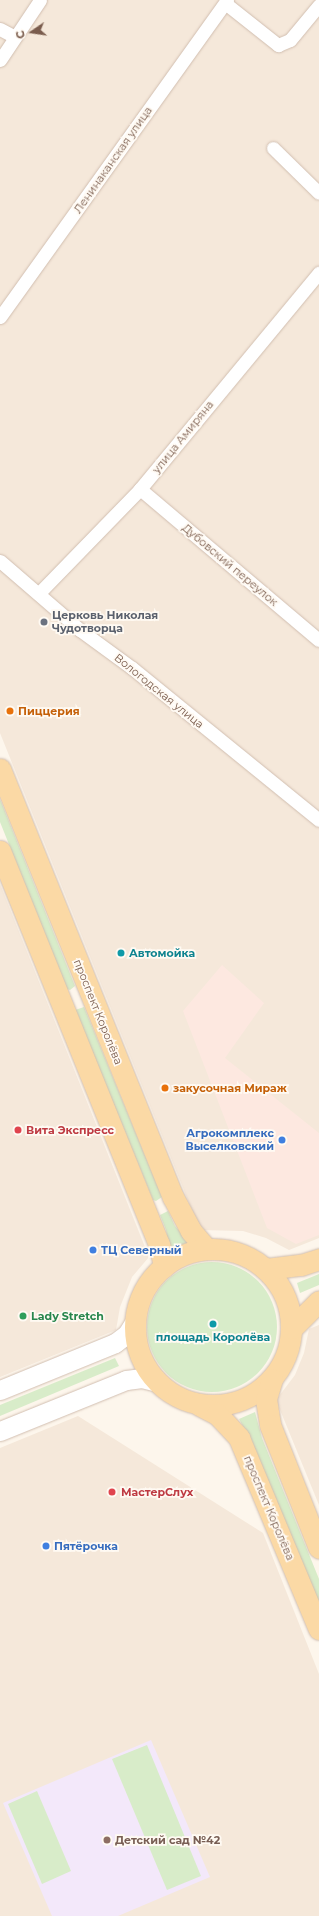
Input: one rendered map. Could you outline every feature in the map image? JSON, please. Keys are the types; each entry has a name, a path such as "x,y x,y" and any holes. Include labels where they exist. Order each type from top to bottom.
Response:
{"main road":[{"name":"проспект Королёва","path":"0,769 173,1197 191,1231 206,1248"},
{"path":"0,851 159,1244 164,1266"},
{"path":"57,995 69,998 78,996 86,983"},
{"path":"0,1390 115,1343 127,1334 135,1321 146,1286 164,1266 182,1255 206,1248 224,1249 246,1255 266,1269 285,1294 292,1328 286,1355 272,1379 266,1399 270,1425 319,1548"},
{"path":"266,1269 301,1265 319,1259"},
{"path":"292,1328 319,1301"},
{"path":"135,1321 136,1341 143,1361 157,1382 171,1393 197,1404 225,1405 244,1399 272,1379"},
{"path":"0,1431 126,1380 142,1378 157,1382"},
{"name":"проспект Королёва","path":"197,1404 217,1414 239,1438 319,1629"}],"street":[{"path":"0,60 40,0"},
{"name":"Ленинаканская улица","path":"0,317 226,1 278,45 290,40 319,5"},
{"path":"0,29 14,37"},
{"path":"273,148 319,193"},
{"name":"улица Амиряна","path":"39,593 140,489 319,273"},
{"name":"Дубовский переулок","path":"140,489 319,640"},
{"name":"Вологодская улица","path":"0,561 39,593 80,630 132,668 319,820"}],"shaded area":[{"path":"0,0 319,0 319,1238 289,1250 266,1238 243,1231 200,1230 0,733"},
{"path":"0,884 149,1257 132,1277 120,1307 116,1330 0,1377"},
{"path":"222,965 264,1003 225,1058 319,1133 319,1235 296,1244 267,1228 183,1011"},
{"path":"319,1325 319,1505 276,1400 295,1375 304,1353 309,1329"},
{"path":"78,1416 263,1533 319,1674 319,1916 0,1916 0,1448"},
{"name":"Детский сад №42","path":"151,1740 210,1877 118,1916 52,1916 3,1803"}],"green space":[{"path":"0,799 75,986 70,990 67,989 0,822"},
{"path":"84,1007 162,1197 156,1201 153,1200 75,1010"},
{"path":"168,1211 175,1226 189,1242 169,1250 166,1230 160,1215"},
{"path":"212,1262 237,1267 258,1281 272,1302 277,1327 272,1352 258,1373 237,1387 212,1392 187,1387 166,1373 152,1352 147,1327 152,1302 166,1281 187,1267"},
{"path":"319,1274 319,1285 300,1293 297,1283"},
{"path":"115,1358 119,1366 0,1416 0,1405"},
{"path":"255,1412 262,1438 319,1579 319,1607 252,1443 239,1419"},
{"path":"147,1745 201,1876 167,1890 112,1759"},
{"path":"37,1791 71,1871 42,1884 8,1804"}],"place":[{"name":"Церковь Николая Чудотворца","path":"44,622"},
{"name":"Пиццерия","path":"10,711"},
{"name":"Автомойка","path":"121,953"},
{"name":"закусочная Мираж","path":"165,1088"},
{"name":"Вита Экспресс","path":"18,1130"},
{"name":"Агрокомплекс Выселковский","path":"282,1140"},
{"name":"ТЦ Северный","path":"93,1250"},
{"name":"Lady Stretch","path":"23,1316"},
{"name":"площадь Королёва","path":"213,1324"},
{"name":"МастерСлух","path":"112,1492"},
{"name":"Пятёрочка","path":"46,1546"},
{"name":"Детский сад №42","path":"107,1840"}]}
